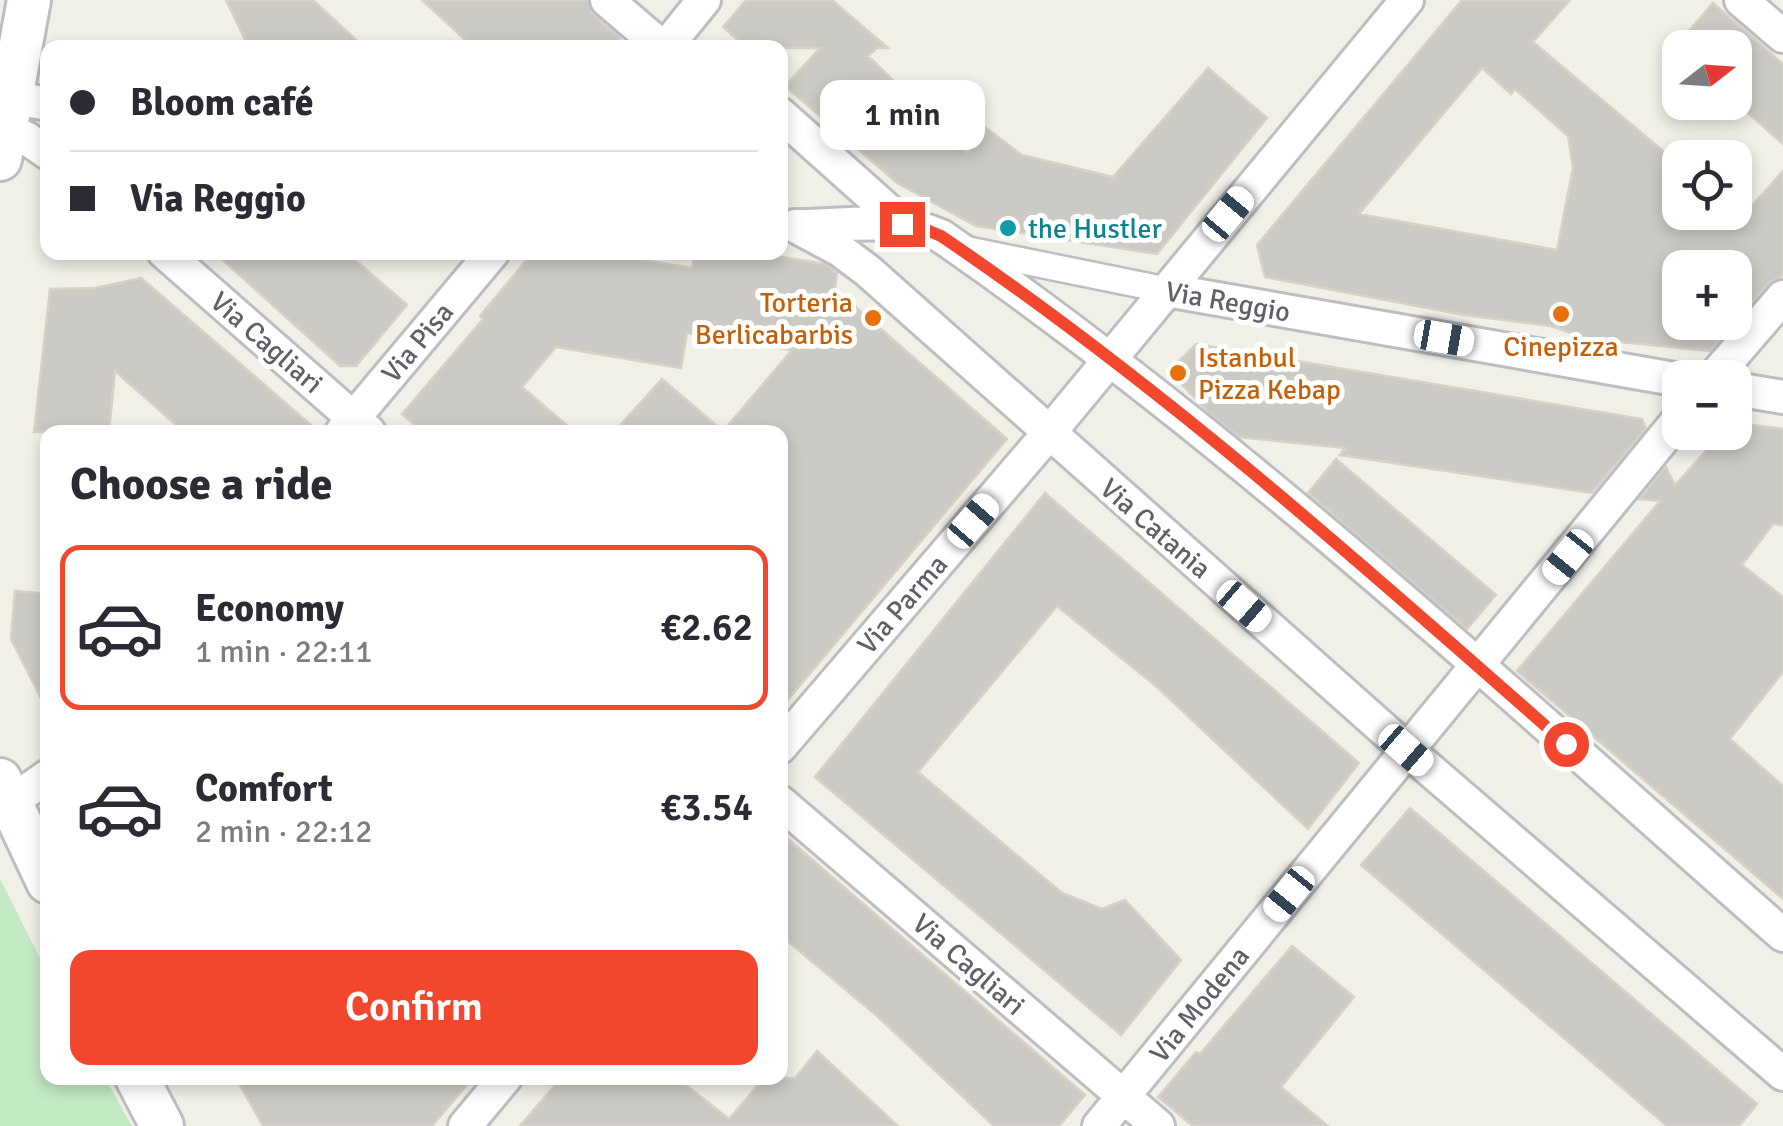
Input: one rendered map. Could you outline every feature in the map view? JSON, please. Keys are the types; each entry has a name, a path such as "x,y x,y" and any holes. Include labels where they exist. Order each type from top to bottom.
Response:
{"street":[{"path":"30,0 12,117 40,144"},
{"path":"607,0 676,40"},
{"path":"680,40 704,0"},
{"name":"Via Parma","path":"788,738 1049,433 1407,0"},
{"path":"1741,0 1783,36"},
{"path":"788,121 902,224"},
{"name":"Via Reggio","path":"788,224 902,224 922,228 959,248 1166,290 1662,377"},
{"name":"Via Catania","path":"788,224 840,250 868,272 1406,750 1783,1074"},
{"path":"959,248 1111,358 1478,667 1783,935"},
{"name":"Via Cagliari","path":"173,260 352,425"},
{"name":"Via Pisa","path":"357,425 486,260"},
{"path":"1729,360 1783,297"},
{"path":"1752,391 1783,396"},
{"name":"Via Modena","path":"1099,1126 1662,440"},
{"path":"40,779 5,792 40,865"},
{"name":"Via Cagliari","path":"788,809 1158,1126"},
{"path":"141,1085 162,1126"},
{"path":"465,1126 499,1085"}],"green space":[{"path":"0,879 40,958 40,1085 109,1085 132,1126 0,1126"}],"building":[{"path":"226,0 313,0 356,40 245,40"},
{"path":"422,0 588,0 593,14 620,38 619,40 465,40"},
{"path":"746,0 832,0 888,48 877,48 868,56 968,153 985,127 1022,155 1113,177 1208,68 1267,118 1157,254 976,226 897,183 788,89 788,83 820,48 788,48 788,40 738,40 723,27"},
{"path":"1462,0 1570,0 1533,42 1662,150 1662,230 1752,230 1752,205 1783,171 1783,275 1768,284 1752,302 1752,250 1662,250 1662,340 1720,340 1710,351 1589,339 1551,326 1464,315 1265,277 1257,245","holes":["1482,68 1511,94 1515,89 1568,136 1573,168 1557,250 1359,214"]},
{"path":"1713,3 1744,30 1690,30"},
{"path":"1752,37 1783,64 1783,144 1752,117"},
{"path":"788,258 825,264 837,273 835,289 1007,439 788,699 788,425 728,425 792,350 687,333 681,368 556,347 522,387 567,425 415,425 402,414 483,319 480,316 526,260 643,260 692,268 694,260"},
{"path":"223,260 355,260 407,305 356,366 340,366"},
{"path":"141,278 311,425 176,425 115,371 110,425 40,425 40,432 34,432 50,289 95,288"},
{"path":"1196,344 1642,419 1646,428 1592,493 1340,455 1345,448 1239,437 1209,413 1169,371"},
{"path":"662,379 716,425 620,425"},
{"path":"1752,425 1783,429 1783,525 1773,524 1742,565 1783,597 1783,672 1730,739 1783,786 1783,899 1517,671 1660,501 1639,499 1666,467 1675,485 1707,450 1752,450"},
{"path":"1336,459 1496,595 1467,629 1308,493"},
{"path":"1045,493 1359,763 1308,829 1157,687 1057,606 918,772 1062,893 1102,909 1125,900 1181,960 1121,1035 815,777"},
{"path":"15,591 40,593 40,696 11,639"},
{"path":"1410,808 1757,1104 1739,1126 1667,1126 1361,865"},
{"path":"788,839 1085,1095 1059,1126 994,1126 876,1015 788,942"},
{"path":"1292,946 1354,997 1281,1087 1328,1126 1193,1126 1158,1097"},
{"path":"817,1051 898,1126 520,1126 555,1085 686,1085 729,1119 758,1085 788,1085 788,1078 795,1078"},
{"path":"240,1085 467,1085 432,1126 263,1126"}],"place":[{"name":"the Hustler","path":"1008,228"},
{"name":"Cinepizza","path":"1561,314"},
{"name":"Torteria Berlicabarbis","path":"873,318"},
{"name":"Istanbul Pizza Kebap","path":"1178,373"}],"route":[{"path":"902,224 941,236 1088,340 1242,466 1566,744"}]}
